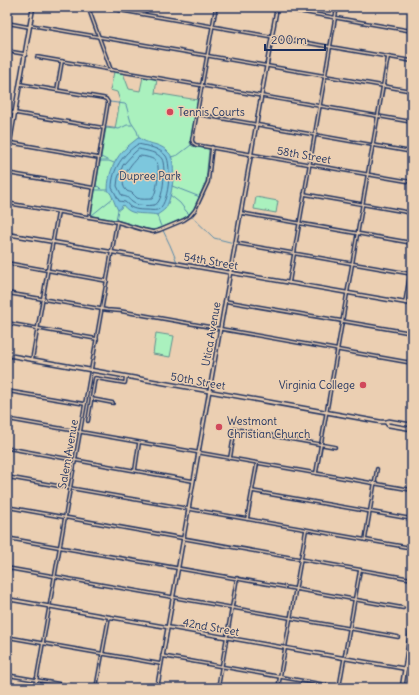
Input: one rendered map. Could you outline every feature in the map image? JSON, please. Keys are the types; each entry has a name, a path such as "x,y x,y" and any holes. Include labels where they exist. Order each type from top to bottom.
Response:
{"main road":[{"path":"7,158 8,142 15,113 33,7"},
{"name":"50th Street","path":"7,356 327,412 412,425"},
{"name":"50th Street","path":"386,422 388,425 412,429"},
{"path":"402,688 412,620"}],"street":[{"path":"88,7 111,70"},
{"path":"101,7 412,61"},
{"path":"216,7 197,114 412,152"},
{"path":"276,7 412,32"},
{"name":"Utica Avenue","path":"157,687 276,7"},
{"path":"289,282 337,7"},
{"path":"7,23 207,55 412,91"},
{"path":"7,51 25,54"},
{"path":"37,56 412,122"},
{"path":"316,474 388,57"},
{"path":"57,90 62,61"},
{"path":"20,84 103,98 108,103 89,217"},
{"path":"7,112 104,129"},
{"name":"58th Street","path":"197,114 192,140 196,145 412,182"},
{"path":"8,142 99,158"},
{"path":"7,203 123,223 153,232 184,220 194,211 208,182 212,147"},
{"path":"7,173 94,188"},
{"path":"304,194 412,213"},
{"path":"32,360 58,212"},
{"path":"241,213 412,243"},
{"name":"Salem Avenue","path":"35,688 117,222"},
{"name":"54th Street","path":"7,234 412,304"},
{"path":"235,243 411,273"},
{"path":"7,263 107,281"},
{"path":"405,302 412,263"},
{"path":"7,294 121,311 220,330 412,363"},
{"path":"225,301 412,333"},
{"path":"7,323 97,339"},
{"path":"88,421 95,378 125,383 126,377"},
{"path":"88,390 93,391"},
{"path":"7,391 85,404"},
{"path":"92,400 113,403"},
{"path":"84,409 90,410"},
{"path":"7,419 412,490"},
{"path":"230,458 235,429 335,447"},
{"path":"135,470 139,442"},
{"path":"7,448 193,481"},
{"path":"247,519 257,463"},
{"path":"365,540 377,469"},
{"path":"7,477 412,548"},
{"path":"252,491 412,519"},
{"path":"7,507 412,579"},
{"path":"278,688 306,530"},
{"path":"7,538 404,608"},
{"path":"7,568 398,637"},
{"path":"339,688 360,569"},
{"path":"218,688 237,578"},
{"name":"42nd Street","path":"7,599 412,670"},
{"path":"96,688 109,617"},
{"path":"7,637 161,664"},
{"path":"162,656 343,688"},
{"path":"7,675 83,688"},
{"path":"157,687 170,688"}],"green space":[{"name":"Dupree Park","path":"114,72 123,73 129,89 140,91 143,77 157,79 155,93 198,100 190,143 192,146 209,149 206,181 194,209 186,217 159,229 154,230 143,228 120,221 93,216 91,214 106,128 115,129 120,101 117,92 110,90"},
{"path":"256,197 278,201 276,213 254,209"},
{"path":"156,333 174,336 170,357 153,354"}],"water":[{"path":"138,138 163,148 170,154 172,159 173,182 170,198 165,209 157,215 134,213 126,209 123,205 118,210 108,190 109,178 116,160 123,150"}],"waterway":[{"path":"110,102 126,105 131,122 137,131 139,138"},
{"path":"106,127 119,129 127,125 132,125"},
{"path":"171,157 178,155 195,142"},
{"path":"101,157 107,160"},
{"path":"100,161 109,161 114,163"},
{"path":"96,186 102,190"},
{"path":"172,186 200,197"},
{"path":"95,190 108,190"},
{"path":"170,195 180,203 186,211 214,238 234,243"},
{"path":"92,215 113,198"},
{"path":"116,220 118,210"},
{"path":"157,215 177,262"}],"place":[{"name":"Tennis Courts","path":"170,112"},
{"name":"Virginia College","path":"363,385"},
{"name":"Westmont Christian Church","path":"219,427"}]}
